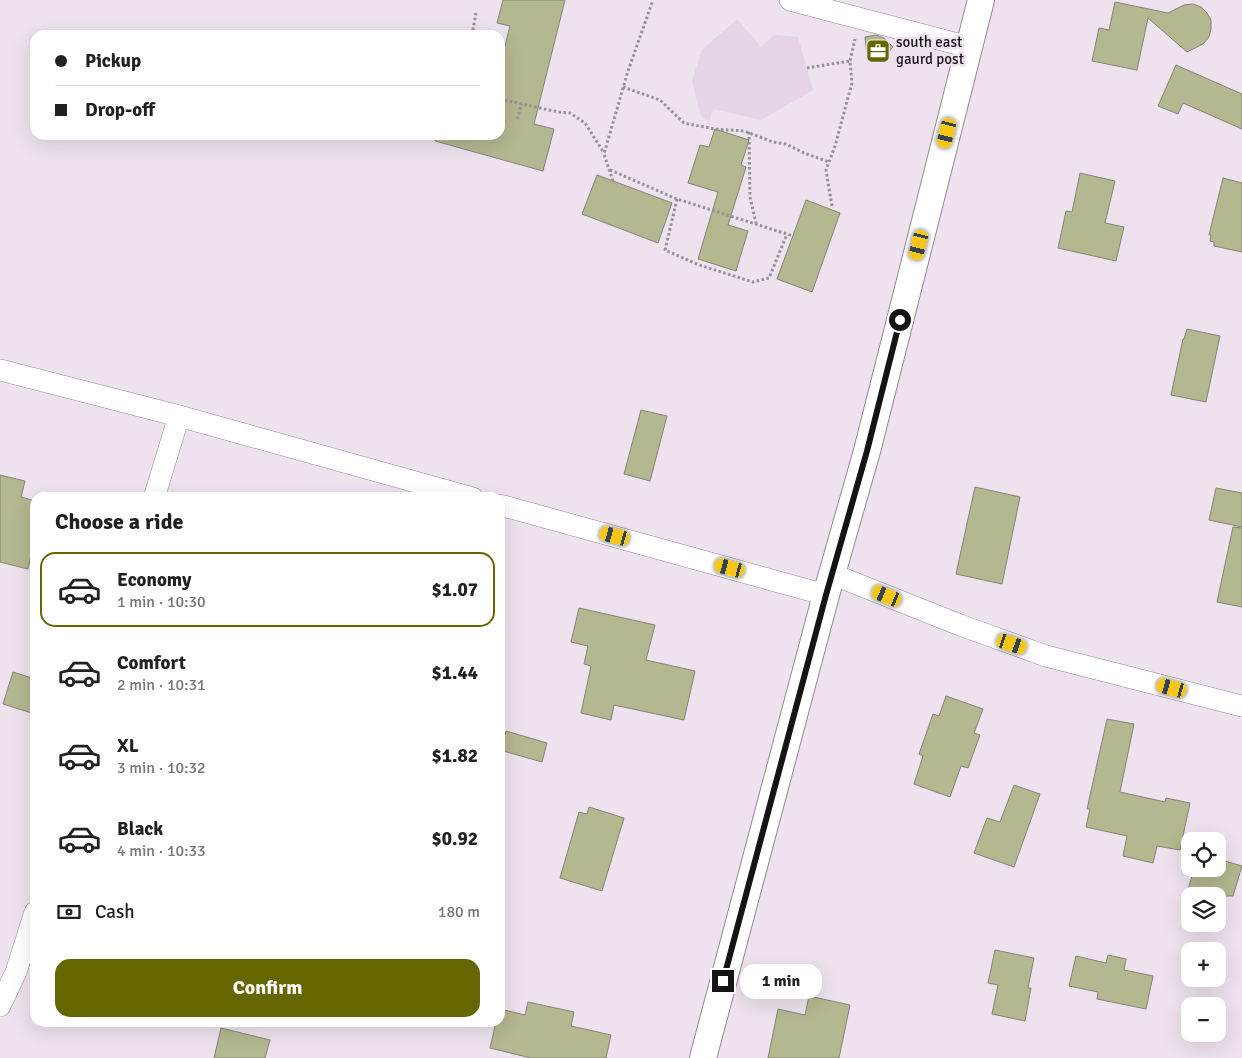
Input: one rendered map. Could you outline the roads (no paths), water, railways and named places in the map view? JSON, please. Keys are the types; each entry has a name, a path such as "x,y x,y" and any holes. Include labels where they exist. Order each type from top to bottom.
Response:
{"street":[{"path":"790,0 969,47"},
{"path":"703,1058 829,584 867,451 981,0"},
{"path":"0,370 179,416 452,492"},
{"path":"156,492 179,416"},
{"path":"505,506 829,584 960,625 1046,656 1242,706"},
{"path":"0,1006 16,972 30,928"}],"place":[{"name":"south east gaurd post","path":"878,51"}]}
